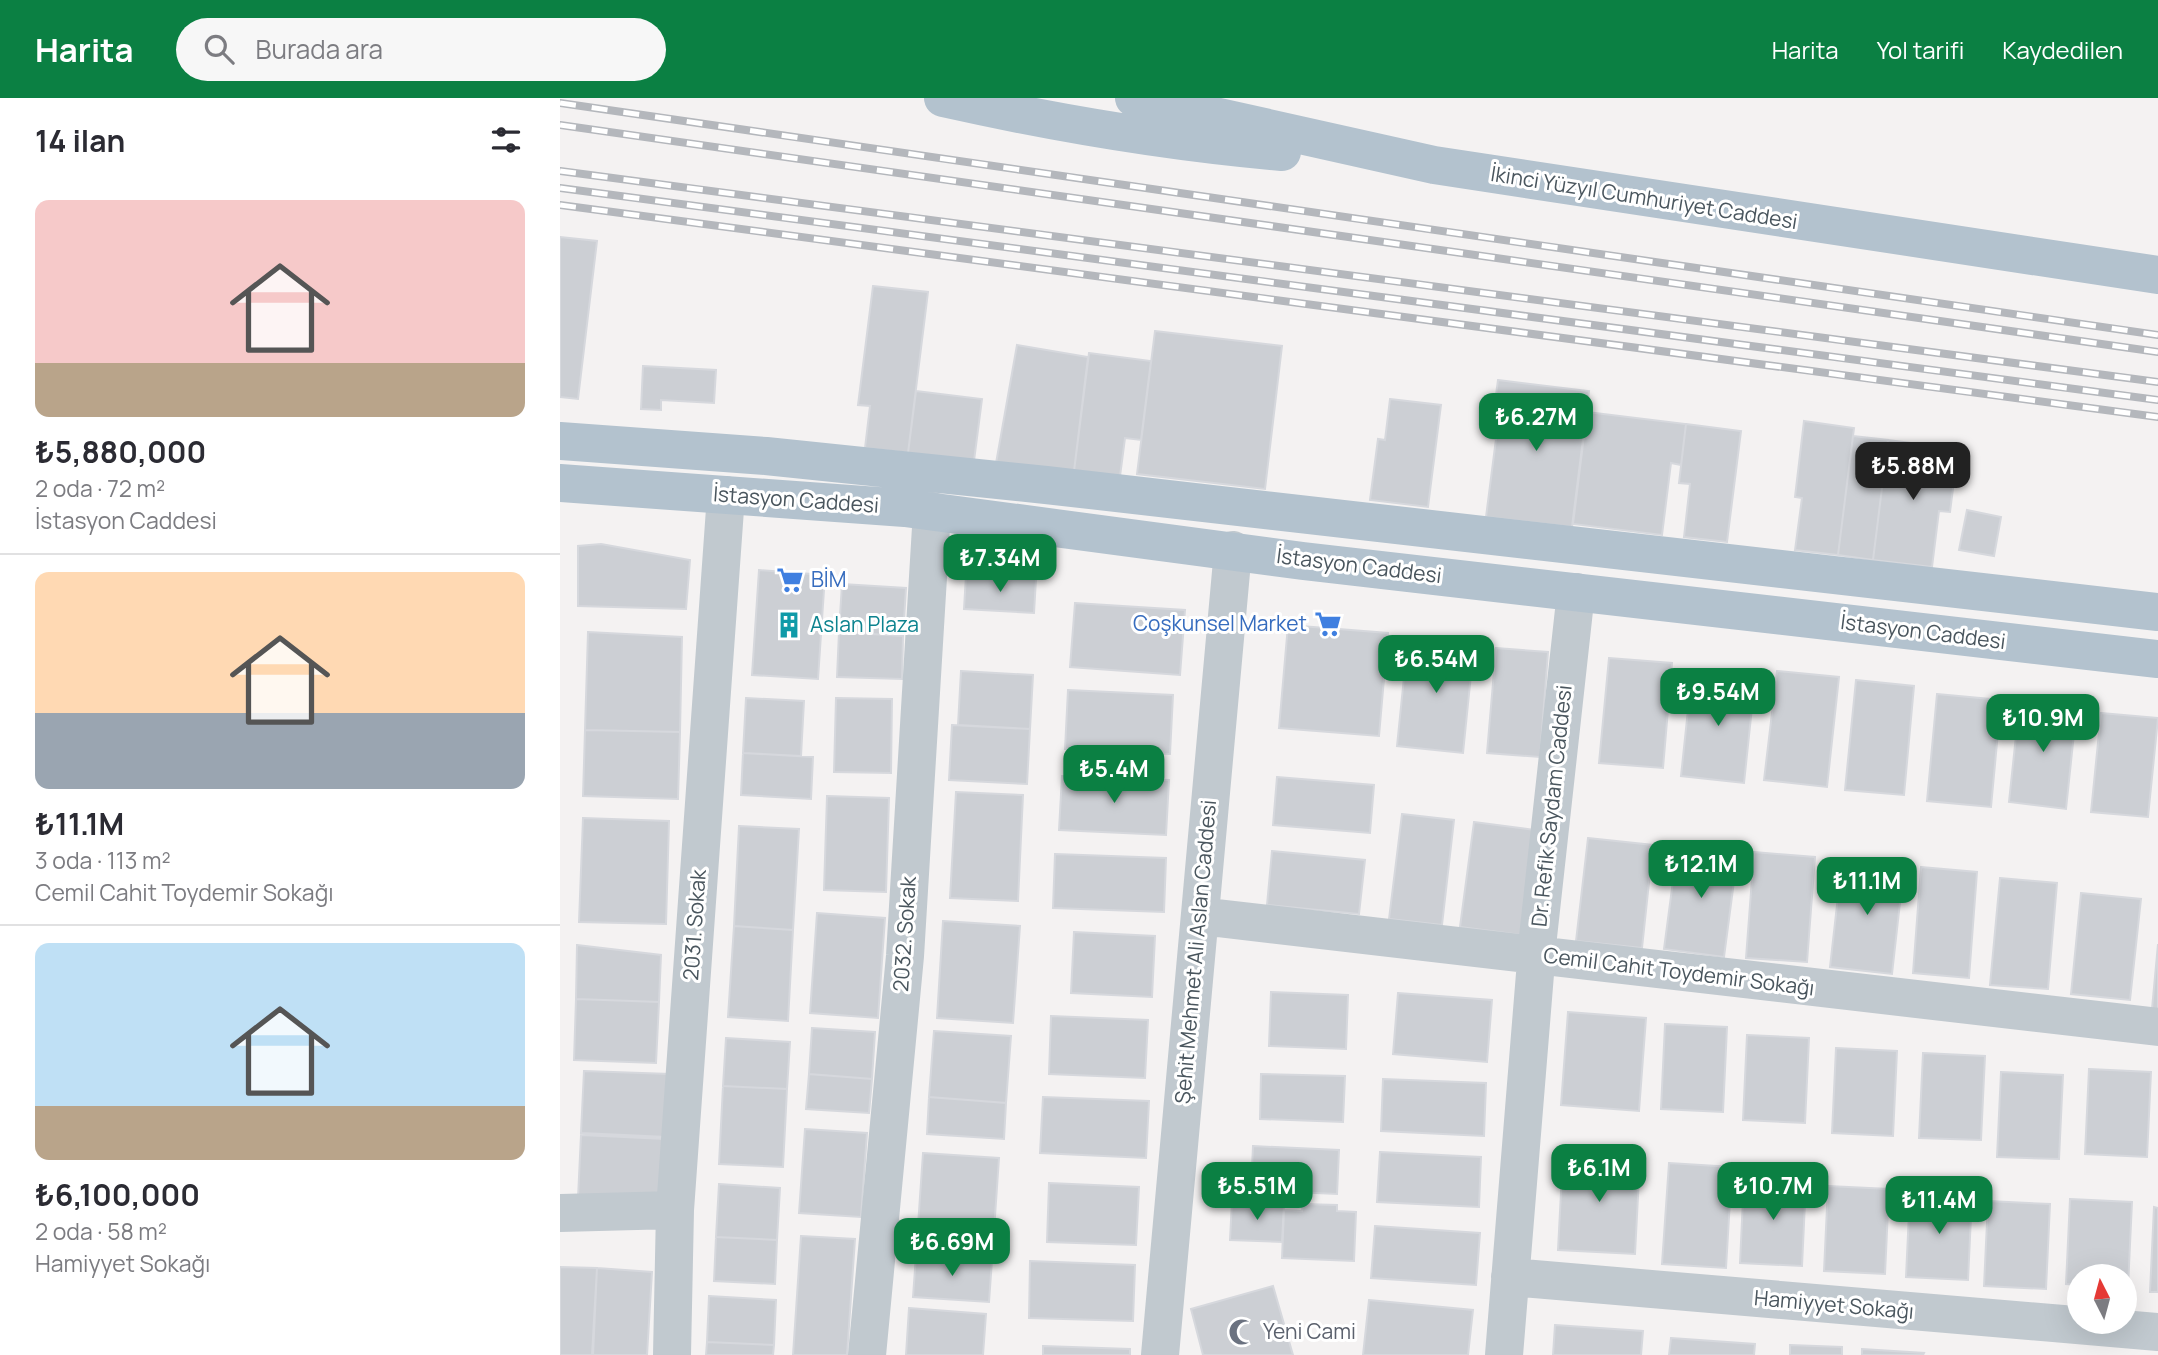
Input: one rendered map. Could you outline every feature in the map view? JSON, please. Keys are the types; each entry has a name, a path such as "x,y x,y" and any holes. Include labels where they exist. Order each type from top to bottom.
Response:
{"main road":[{"path":"943,98 1031,117 1186,143 1434,165"},
{"name":"İkinci Yüzyıl Cumhuriyet Caddesi","path":"1134,98 1434,165 2158,275"},
{"name":"İstasyon Caddesi","path":"560,441 766,456 1046,485 2158,612"},
{"name":"İstasyon Caddesi","path":"560,483 932,511 1576,592 2158,659"}],"street":[{"name":"2031. Sokak","path":"672,1355 675,1210 726,495"},
{"name":"2032. Sokak","path":"867,1355 905,956 932,511"},
{"name":"Şehit Mehmet Ali Aslan Caddesi","path":"1160,1355 1233,550"},
{"name":"Dr. Refik Saydam Caddesi","path":"1504,1355 1536,955 1576,592"},
{"name":"Cemil Cahit Toydemir Sokağı","path":"1200,916 2158,1027"},
{"path":"560,1213 675,1210"},
{"name":"Hamiyyet Sokağı","path":"1510,1278 2158,1332"}],"building":[{"path":"560,237 597,241 578,399 560,397"},
{"path":"873,286 928,292 908,453 865,448 870,406 858,405"},
{"path":"1155,331 1282,346 1265,489 1137,474"},
{"path":"1017,345 1088,357 1073,479 995,469"},
{"path":"1089,353 1151,361 1141,440 1125,438 1119,484 1073,479"},
{"path":"643,366 716,370 714,403 661,400 661,410 641,409"},
{"path":"1498,380 1589,391 1572,527 1486,517 1496,439 1490,438"},
{"path":"916,391 982,399 974,461 908,453"},
{"path":"1390,399 1441,405 1428,507 1370,500 1378,439 1385,440"},
{"path":"1587,412 1686,424 1681,465 1671,463 1662,535 1573,524"},
{"path":"1804,421 1854,428 1838,555 1795,550 1802,498 1795,497"},
{"path":"1686,424 1741,431 1727,542 1684,537 1690,484 1679,483"},
{"path":"1853,436 1888,440 1873,560 1838,555"},
{"path":"1888,440 1958,449 1950,512 1939,511 1932,567 1873,560"},
{"path":"1967,510 2001,517 1994,556 1959,550"},
{"path":"601,544 690,560 686,609 578,606 578,546"},
{"name":"Aslan Plaza","path":"759,570 825,575 818,679 752,675"},
{"path":"966,575 1036,579 1034,613 964,609"},
{"path":"842,584 906,588 903,636 839,632"},
{"path":"1075,603 1185,610 1180,675 1070,667"},
{"path":"1288,625 1388,633 1379,736 1279,728"},
{"path":"588,632 682,637 680,732 585,730"},
{"path":"839,632 903,636 902,679 837,677"},
{"path":"1408,638 1474,645 1463,753 1397,746"},
{"path":"1496,648 1548,652 1540,757 1487,753"},
{"path":"1609,658 1672,663 1663,768 1599,763"},
{"path":"961,671 1033,675 1030,729 958,725"},
{"path":"1777,671 1839,677 1827,787 1764,780"},
{"path":"1692,672 1755,679 1744,783 1681,776"},
{"path":"1856,680 1914,686 1904,795 1845,790"},
{"path":"1068,690 1173,695 1170,754 1065,749"},
{"path":"1937,694 2001,700 1991,807 1927,801"},
{"path":"746,698 804,701 801,756 743,753"},
{"path":"836,698 892,699 891,773 834,772"},
{"path":"2020,698 2077,705 2066,809 2009,802"},
{"path":"2101,713 2158,718 2148,817 2091,812"},
{"path":"952,725 1030,729 1027,784 949,780"},
{"path":"585,730 680,732 678,799 583,796"},
{"path":"743,753 813,757 811,799 741,795"},
{"path":"1062,776 1169,780 1166,835 1059,830"},
{"path":"1277,777 1374,785 1370,833 1273,825"},
{"path":"956,792 1023,795 1018,901 950,898"},
{"path":"827,796 889,798 886,892 824,890"},
{"path":"1402,814 1454,820 1442,925 1389,919"},
{"path":"583,818 669,821 666,924 579,922"},
{"path":"1474,822 1535,830 1521,935 1460,927"},
{"path":"739,826 799,829 793,930 734,926"},
{"path":"1588,838 1653,845 1642,948 1576,941"},
{"path":"1678,843 1738,851 1724,957 1664,949"},
{"path":"1272,851 1365,860 1359,914 1267,905"},
{"path":"1754,852 1815,857 1807,962 1746,958"},
{"path":"1055,854 1166,858 1164,912 1053,908"},
{"path":"1842,861 1904,867 1892,974 1830,967"},
{"path":"1921,867 1977,872 1969,978 1913,973"},
{"path":"2000,878 2057,883 2048,989 1990,985"},
{"path":"2081,893 2141,899 2130,1000 2071,994"},
{"path":"817,913 885,918 878,1018 810,1013"},
{"path":"943,921 1020,926 1013,1023 937,1018"},
{"path":"734,926 793,930 788,1021 728,1017"},
{"path":"1074,932 1155,936 1152,997 1071,993"},
{"path":"2158,944 2158,1009 2152,1009"},
{"path":"577,945 661,955 659,1002 576,999"},
{"path":"1271,992 1348,995 1346,1049 1269,1046"},
{"path":"1398,993 1492,1000 1487,1062 1393,1054"},
{"path":"576,999 659,1002 656,1063 574,1060"},
{"path":"1568,1012 1646,1018 1639,1111 1561,1105"},
{"path":"1051,1016 1148,1020 1145,1078 1049,1074"},
{"path":"1665,1024 1727,1027 1723,1112 1661,1109"},
{"path":"812,1028 875,1032 872,1079 809,1074"},
{"path":"934,1031 1011,1036 1006,1103 929,1097"},
{"path":"1747,1035 1809,1038 1805,1123 1743,1120"},
{"path":"726,1038 790,1042 787,1089 723,1086"},
{"path":"1836,1048 1897,1051 1893,1136 1832,1133"},
{"path":"1923,1053 1985,1056 1981,1140 1919,1138"},
{"path":"2089,1069 2151,1072 2147,1157 2085,1154"},
{"path":"584,1071 670,1074 667,1137 581,1133"},
{"path":"2001,1072 2063,1075 2059,1159 1997,1157"},
{"path":"809,1074 872,1079 869,1113 806,1109"},
{"path":"1261,1074 1345,1076 1343,1122 1260,1119"},
{"path":"1383,1079 1486,1083 1484,1136 1381,1131"},
{"path":"723,1086 787,1089 783,1167 719,1164"},
{"path":"929,1097 1006,1103 1004,1139 927,1134"},
{"path":"1043,1097 1149,1101 1146,1158 1040,1153"},
{"path":"805,1129 867,1133 861,1217 799,1213"},
{"path":"581,1135 666,1139 663,1202 578,1198"},
{"path":"1253,1146 1339,1150 1337,1194 1251,1190"},
{"path":"1380,1152 1481,1157 1479,1207 1377,1202"},
{"path":"923,1153 999,1158 992,1260 916,1255"},
{"path":"1563,1154 1640,1158 1635,1254 1558,1250"},
{"path":"1669,1163 1732,1167 1726,1268 1662,1264"},
{"path":"1744,1178 1806,1181 1802,1266 1740,1263"},
{"path":"1049,1183 1139,1187 1136,1245 1047,1242"},
{"path":"719,1184 780,1188 777,1240 716,1237"},
{"path":"1828,1186 1889,1189 1885,1274 1824,1271"},
{"path":"1910,1192 1972,1195 1968,1280 1906,1277"},
{"path":"2070,1199 2132,1202 2129,1264 2067,1264 2066,1284"},
{"path":"1232,1201 1284,1203 1282,1242 1230,1240"},
{"path":"1988,1201 2050,1204 2046,1289 1984,1286"},
{"path":"1303,1204 1337,1205 1337,1211 1356,1212 1354,1261 1282,1258 1284,1210 1302,1211"},
{"path":"2154,1207 2158,1208 2158,1292 2150,1292"},
{"path":"1375,1226 1480,1233 1476,1285 1371,1278"},
{"path":"801,1236 855,1239 847,1355 793,1355"},
{"path":"716,1237 777,1240 775,1284 714,1281"},
{"path":"916,1255 992,1260 989,1302 913,1297"},
{"path":"1030,1261 1135,1265 1133,1321 1029,1318"},
{"path":"560,1267 597,1268 593,1355 560,1355"},
{"path":"597,1268 652,1272 647,1355 592,1355"},
{"name":"Yeni Cami","path":"1273,1286 1293,1355 1203,1355 1191,1309"},
{"path":"709,1296 776,1300 774,1345 707,1342"},
{"path":"1369,1300 1473,1310 1468,1355 1363,1355"},
{"path":"909,1308 986,1314 983,1355 906,1355"},
{"path":"1555,1325 1643,1331 1641,1355 1553,1355"},
{"path":"1671,1338 1755,1344 1754,1355 1669,1355"},
{"path":"707,1342 774,1345 773,1355 706,1355"},
{"path":"1790,1345 1842,1347 1842,1355 1790,1355"},
{"path":"1043,1346 1130,1349 1130,1355 1043,1355"},
{"path":"1862,1349 1924,1353 1862,1355"}],"railway":[{"path":"560,103 2158,335"},
{"path":"560,125 2158,352"},
{"path":"560,171 2158,382"},
{"path":"560,188 2158,400"},
{"path":"560,205 2158,417"}],"place":[{"name":"BİM","path":"790,580"},
{"name":"Coşkunsel Market","path":"1328,624"},
{"name":"Aslan Plaza","path":"789,625"},
{"name":"Yeni Cami","path":"1242,1332"}]}
